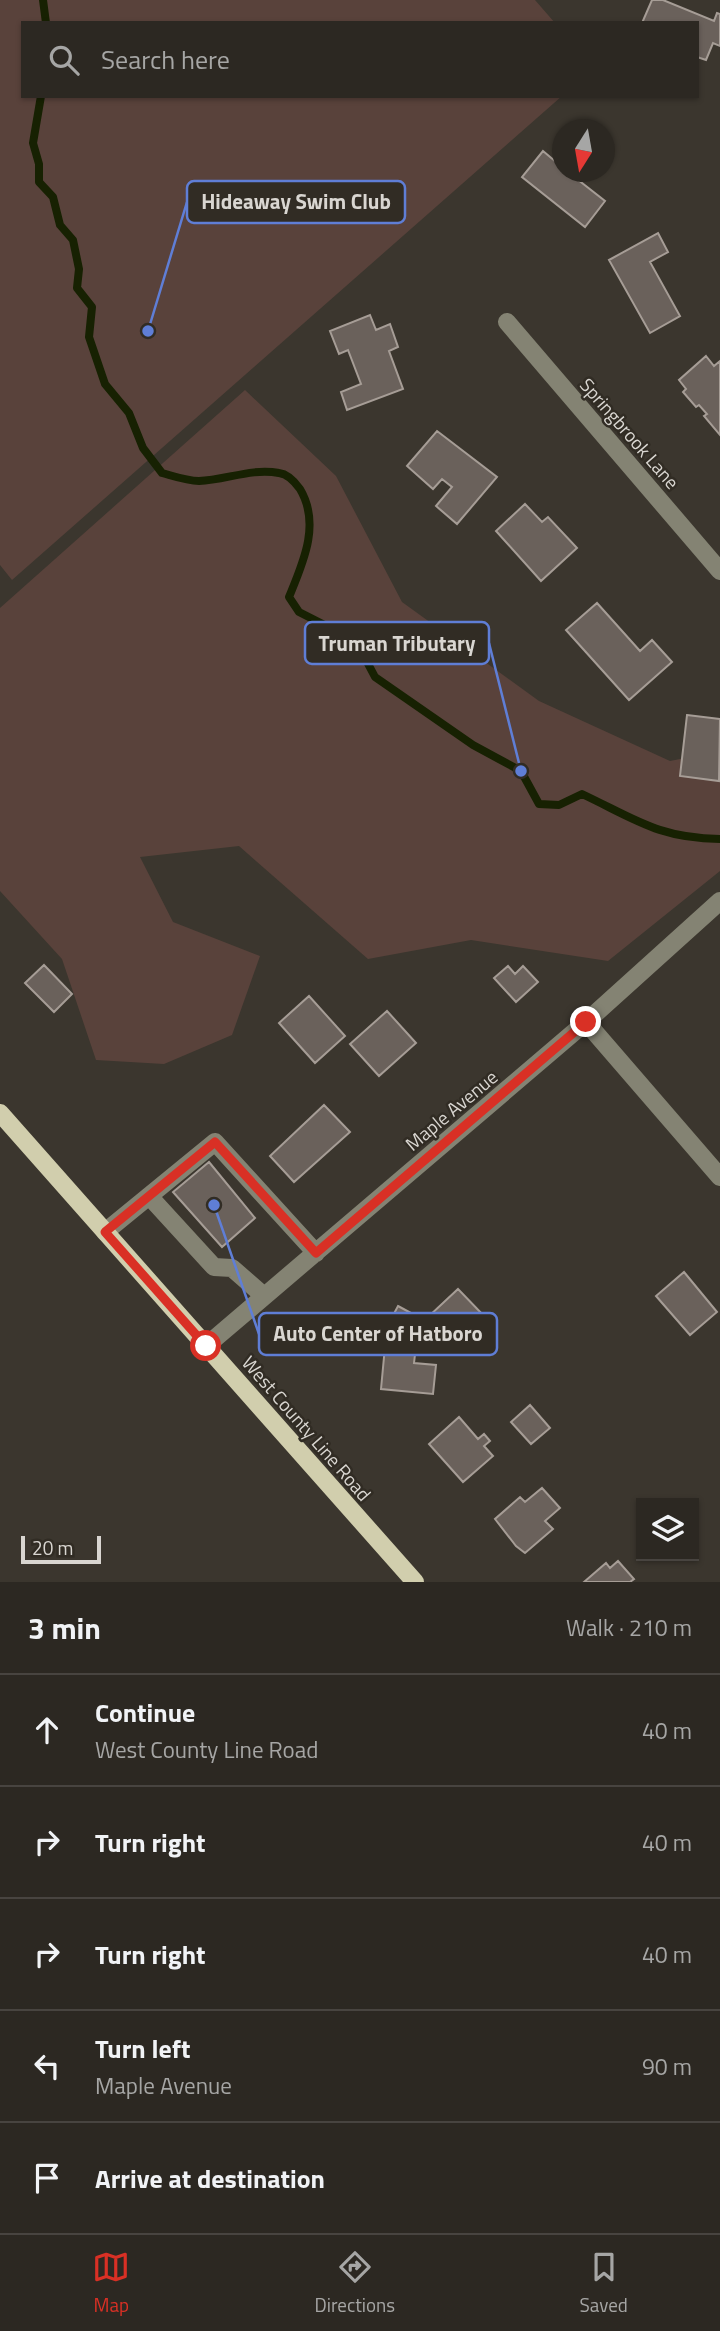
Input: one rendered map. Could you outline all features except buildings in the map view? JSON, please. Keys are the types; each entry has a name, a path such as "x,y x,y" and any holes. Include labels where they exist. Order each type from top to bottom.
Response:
{"main road":[{"name":"West County Line Road","path":"0,1113 415,1582"}],"street":[{"name":"Springbrook Lane","path":"507,322 720,570"},
{"name":"Maple Avenue","path":"206,1346 586,1022 720,901"},
{"path":"586,1022 720,1177"},
{"path":"105,1232 215,1142 316,1253"},
{"path":"149,1196 214,1267 232,1268 264,1296"}],"shaded area":[{"path":"0,0 535,0 553,21 21,21 21,98 560,98 12,580 0,565"},
{"path":"245,390 336,476 402,602 539,701 670,761 720,751 720,871 608,961 471,940 368,959 239,846 140,857 173,922 260,956 232,1035 164,1064 96,1060 62,959 0,891 0,608"}],"waterway":[{"path":"43,0 46,21"},
{"path":"41,98 33,143 39,164 39,182 53,197 60,225 73,240 79,269 77,288 92,307 89,337 105,384 129,413 143,448 162,473 199,481 258,472 279,473 291,479 300,489 309,516 308,543 289,597 299,612 356,641 375,677 473,745 521,771 539,804 559,805 582,794 663,831 720,839"}],"place":[{"name":"Hideaway Swim Club","path":"148,331"},
{"name":"Truman Tributary","path":"521,771"},
{"name":"Auto Center of Hatboro","path":"214,1205"}],"route":[{"path":"206,1346 105,1232 215,1142 316,1253 586,1022"}]}
